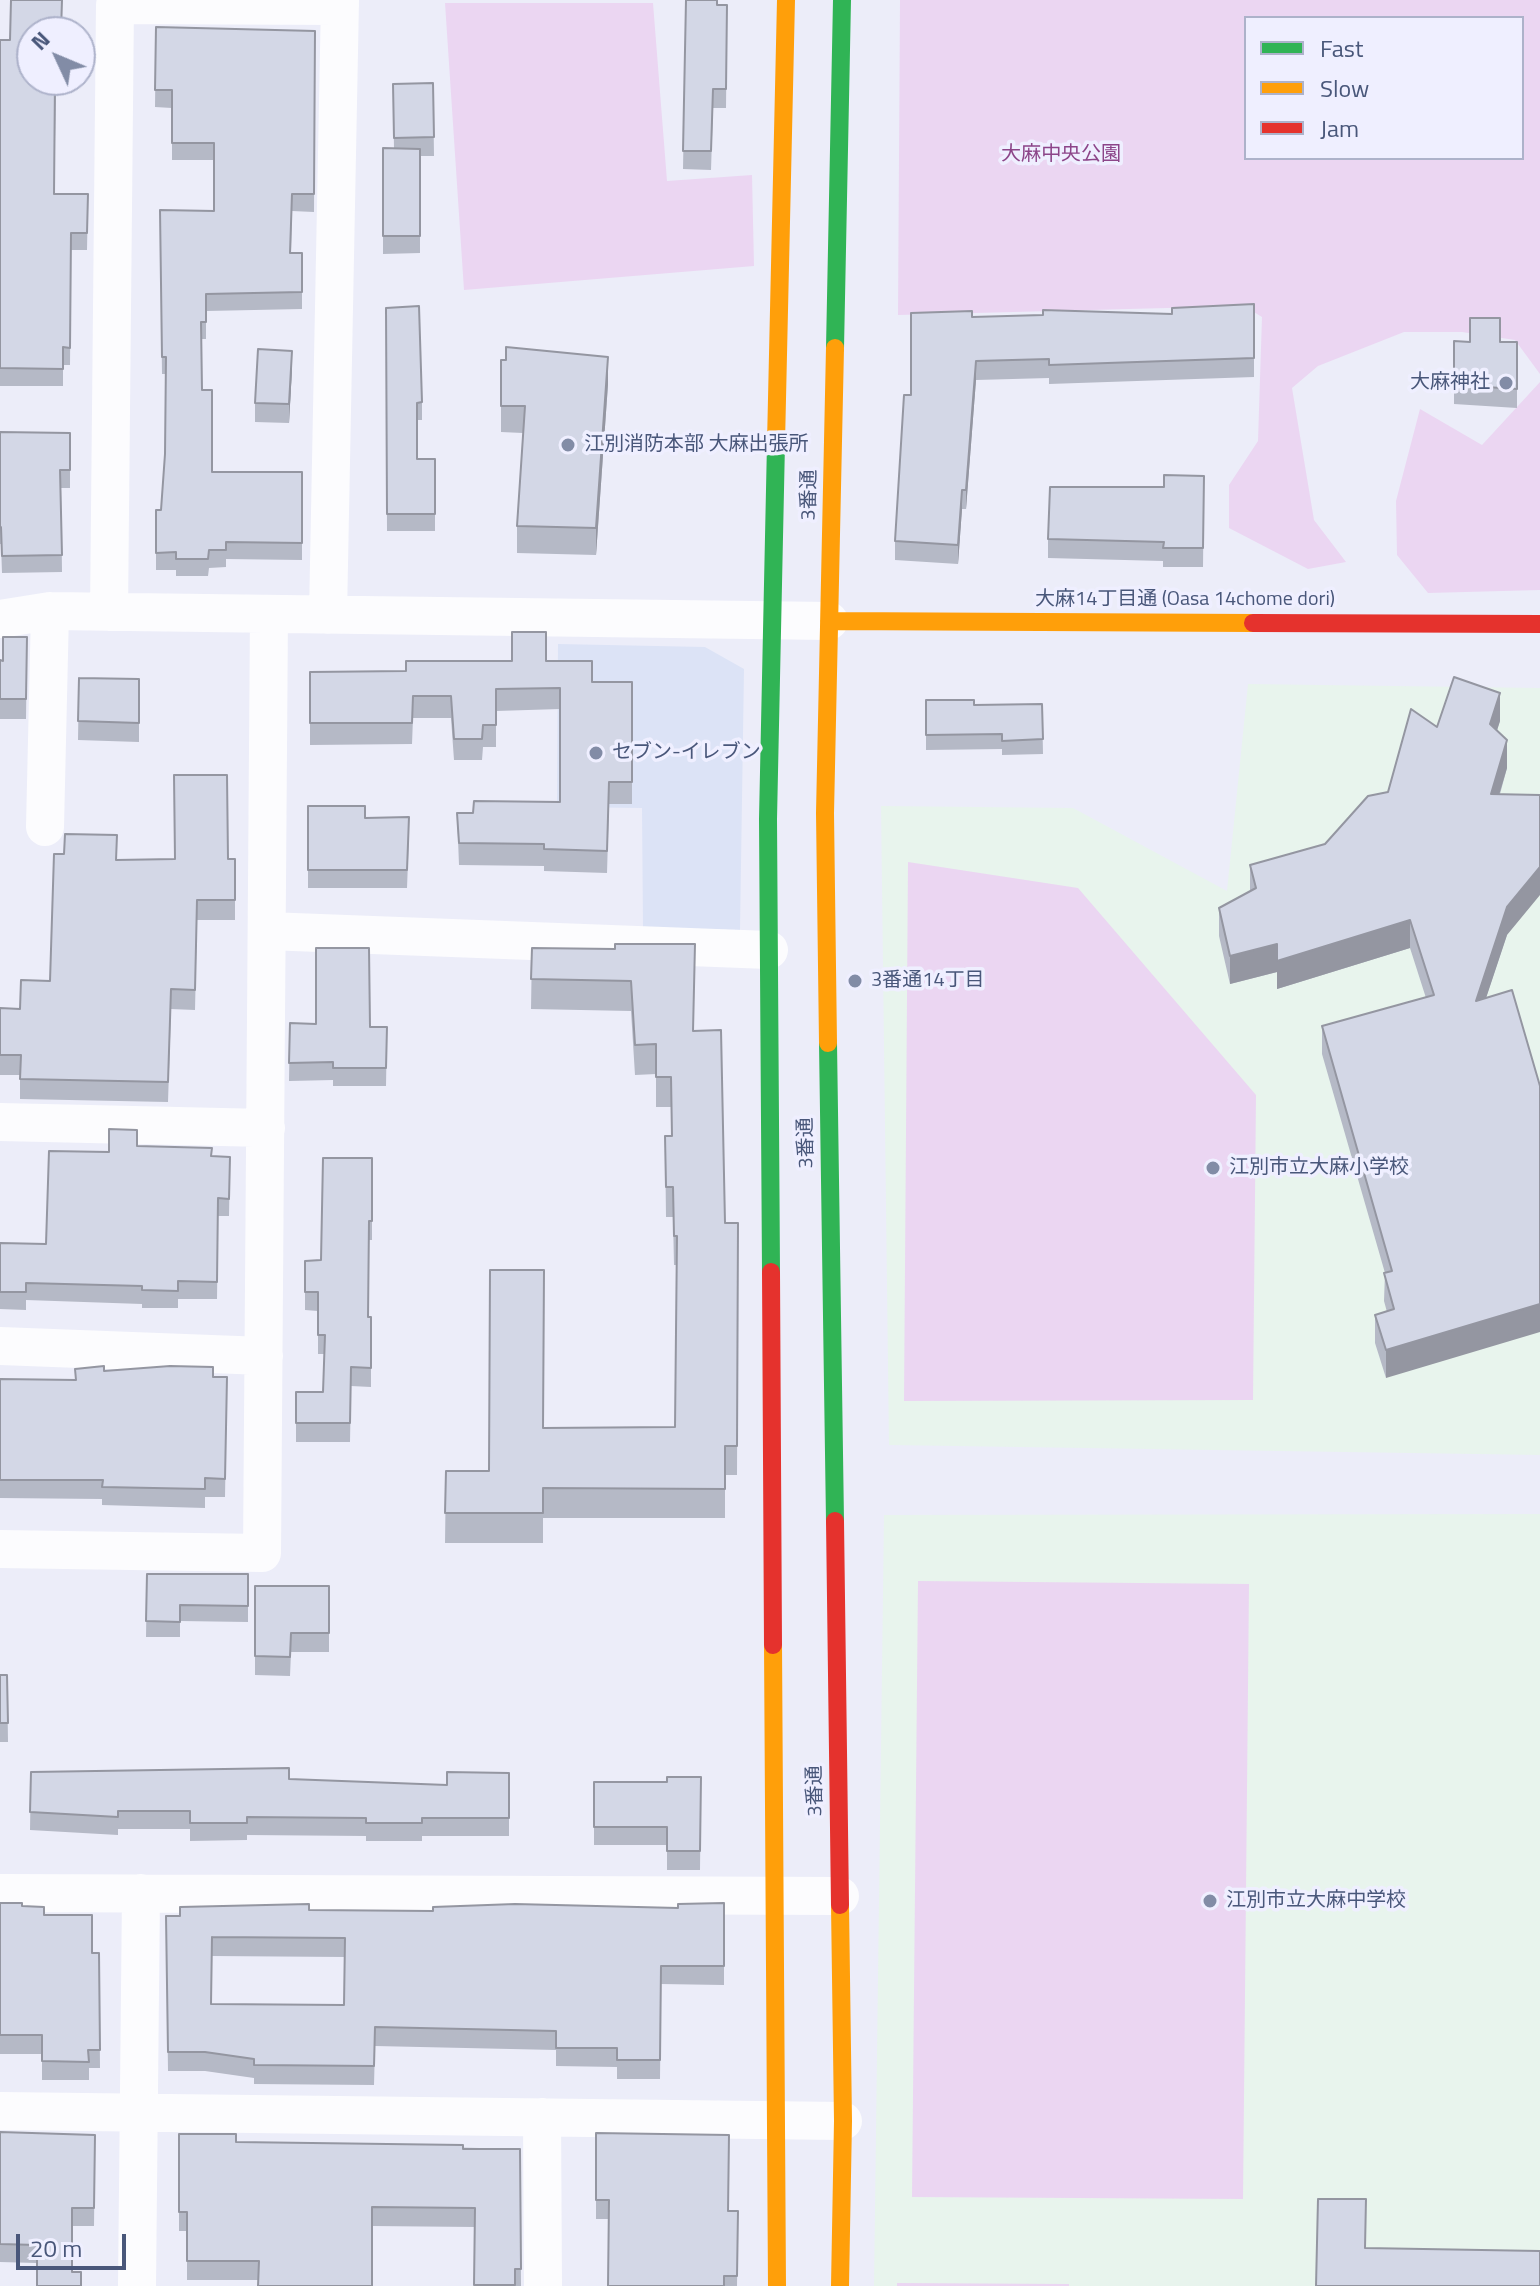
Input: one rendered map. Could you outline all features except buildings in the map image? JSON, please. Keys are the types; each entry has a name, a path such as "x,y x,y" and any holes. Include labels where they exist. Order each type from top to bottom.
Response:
{"street":[{"name":"3番通","path":"777,2286 769,950 772,623 786,0"},
{"name":"3番通","path":"840,2286 843,2121 825,813 842,0"},
{"path":"109,612 115,5 340,3 328,615"},
{"path":"0,619 50,611 772,623 829,621"},
{"path":"45,827 50,611"},
{"path":"0,1549 262,1553 269,614"},
{"name":"大麻14丁目通 (Oasa 14chome dori)","path":"829,621 1540,624"},
{"path":"267,931 769,950"},
{"path":"0,1122 266,1128"},
{"path":"0,1346 264,1356"},
{"path":"0,1893 840,1896"},
{"path":"137,2286 141,1893"},
{"path":"0,2111 843,2121"},
{"path":"542,2117 543,2286"}],"shaded area":[{"path":"558,644 705,647 744,669 740,930 643,928 642,808 557,807"},
{"name":"江別市立大麻小学校","path":"1248,684 1540,688 1540,1455 889,1445 881,806 1073,808 1227,891"},
{"name":"江別市立大麻中学校","path":"1540,1514 1540,2286 874,2286 884,1515"}],"green space":[{"name":"大麻中央公園","path":"900,0 1540,0 1540,374 1515,340 1462,332 1404,332 1318,366 1292,388 1314,520 1346,562 1308,569 1229,528 1229,485 1258,441 1262,317 1244,306 898,315"},
{"path":"445,3 653,3 667,181 752,175 754,266 464,290"},
{"path":"1540,382 1540,590 1428,593 1397,555 1396,501 1420,409 1482,445"},
{"path":"908,862 1078,888 1256,1095 1253,1400 904,1401"},
{"path":"918,1581 1249,1584 1243,2199 912,2197"},
{"path":"897,2283 1069,2284 1069,2286 897,2286"}],"traffic: fast":[{"path":"835,348 842,0"},
{"path":"771,1272 768,819 776,443"},
{"path":"828,1043 835,1521"}],"traffic: slow":[{"path":"776,443 786,0"},
{"path":"828,1043 825,813 835,348"},
{"path":"829,621 1253,623"},
{"path":"773,1645 777,2286"},
{"path":"840,1905 843,2121 840,2286"}],"traffic: jam":[{"path":"1253,623 1540,624"},
{"path":"771,1272 773,1645"},
{"path":"835,1521 840,1905"}],"place":[{"name":"大麻神社","path":"1506,383"},
{"name":"江別消防本部 大麻出張所","path":"568,445"},
{"name":"セブン-イレブン","path":"596,753"},
{"name":"3番通14丁目","path":"855,981"},
{"name":"江別市立大麻小学校","path":"1213,1168"},
{"name":"江別市立大麻中学校","path":"1210,1901"}]}
